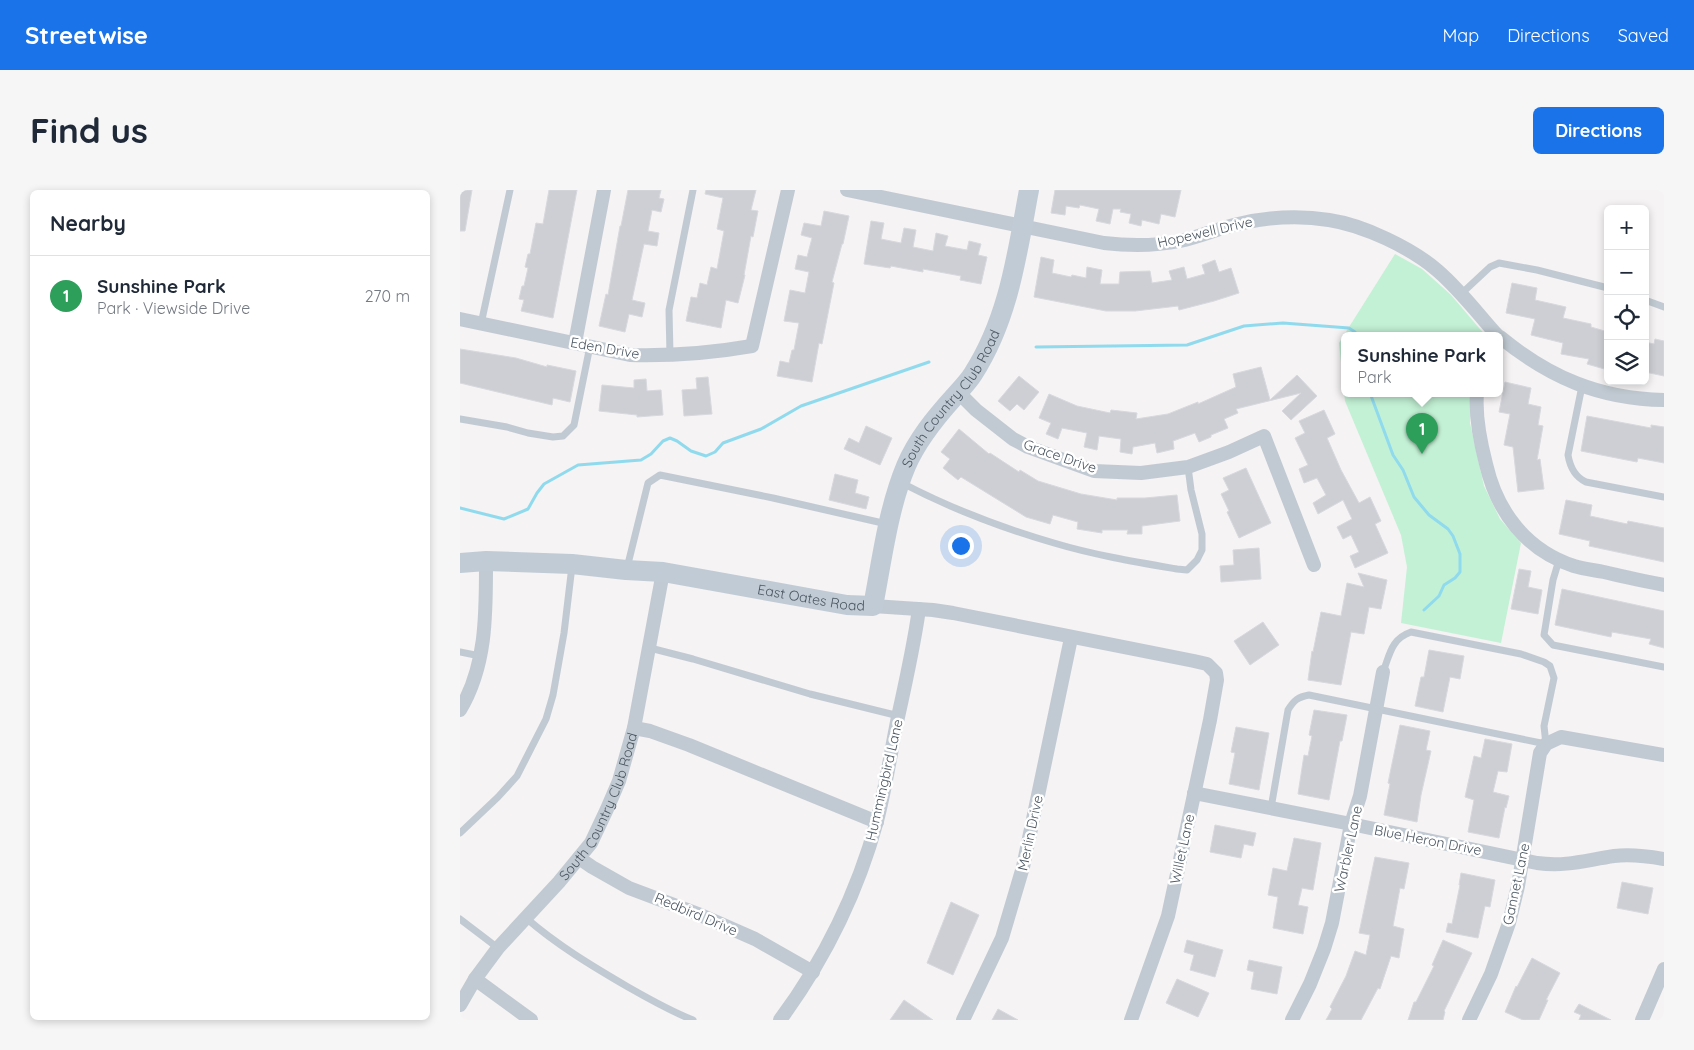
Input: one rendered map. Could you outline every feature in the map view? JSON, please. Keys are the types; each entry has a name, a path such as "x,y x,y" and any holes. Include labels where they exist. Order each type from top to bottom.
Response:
{"street":[{"path":"575,343 604,190"},
{"name":"Eden Drive","path":"460,319 630,355 722,351 752,346 788,190"},
{"name":"Hopewell Drive","path":"847,190 1104,243 1130,246 1181,240 1236,224 1269,218 1330,220 1376,234 1402,247 1438,270 1494,332"},
{"name":"South Country Club Road","path":"873,606 896,491 906,463 920,438 972,376 985,354 1004,311 1010,290 1029,190"},
{"name":"Hopewell Drive","path":"1503,340 1545,370 1582,386 1625,397 1664,400"},
{"name":"Grace Drive","path":"958,392 976,410 1013,439 1028,447 1094,471 1141,473 1188,467 1229,452 1264,436 1314,566"},
{"path":"1477,397 1478,430 1494,494 1502,509 1520,531 1546,553 1559,560 1575,566 1664,585"},
{"path":"460,710 475,677 480,656 486,616 486,561"},
{"name":"East Oates Road","path":"460,563 486,561 572,564 663,572 847,605 920,609 953,613 1194,661 1206,664 1216,673"},
{"name":"South Country Club Road","path":"460,1005 475,978 498,948 591,843 619,781 634,728 663,572"},
{"name":"Hummingbird Lane","path":"780,1020 825,952 860,875 877,822 915,642 920,609"},
{"name":"Merlin Drive","path":"964,1020 1002,938 1023,867 1071,638"},
{"name":"Warbler Lane","path":"1292,1020 1310,984 1332,923 1351,824 1360,796 1383,672"},
{"name":"Willet Lane","path":"1131,1020 1168,916 1214,698 1216,673"},
{"path":"634,728 689,745 877,822"},
{"path":"1546,744 1561,738 1664,755"},
{"name":"Gannet Lane","path":"1469,1020 1491,974 1509,923 1540,753 1546,744"},
{"name":"Blue Heron Drive","path":"1194,793 1537,864 1564,865 1622,856 1647,856 1664,859"},
{"name":"Redbird Drive","path":"579,858 629,888 698,914 754,939 813,972"},
{"path":"1642,1020 1664,969"},
{"path":"475,978 531,1020"}],"lane":[{"path":"481,324 510,190"},
{"path":"670,354 669,310 693,190"},
{"path":"1461,294 1490,267 1499,263 1537,270 1604,287"},
{"path":"1649,301 1664,307"},
{"path":"460,419 507,427 528,433 553,437 563,436 574,425 590,346"},
{"path":"1582,386 1568,455 1574,472 1580,479 1586,482 1664,497"},
{"path":"900,482 934,499 1054,544 1111,557 1187,570 1197,560 1202,550 1202,534 1191,490 1188,467"},
{"path":"626,570 648,483 660,476 773,498 889,524"},
{"path":"1559,560 1553,580 1544,635 1550,642 1553,645 1664,668"},
{"path":"460,832 498,797 517,776 546,719 553,695 564,633 572,564"},
{"path":"1271,808 1288,710 1294,701 1300,697 1309,695 1546,744 1544,726 1554,678 1550,666 1544,662 1521,654 1411,632 1402,635 1395,641 1383,672"},
{"path":"650,648 810,694 899,716"},
{"path":"460,652 480,656"},
{"path":"526,918 584,962 676,1013 693,1020"},
{"path":"460,919 498,948"}],"green space":[{"path":"1395,254 1422,269 1451,295 1482,332 1346,332"},
{"path":"1341,340 1341,362 1339,343"},
{"path":"1344,397 1471,397 1470,423 1484,486 1500,519 1521,543 1501,643 1401,623 1407,567 1401,535"}],"building":[{"path":"460,190 472,190 465,231 460,231"},
{"path":"549,190 577,190 553,318 521,311 524,300 519,299 522,286 524,286 528,268 525,267 528,254 530,254 536,223 543,224"},
{"path":"628,190 661,190 659,198 664,199 661,212 652,210 648,231 659,233 657,246 644,244 632,300 645,303 642,317 629,314 625,332 599,326 606,294 608,295"},
{"path":"706,190 756,190 751,210 758,211 753,237 751,236 745,275 738,303 726,300 721,328 686,321 691,297 697,298 700,283 707,285 711,267 717,269 724,231 717,229 723,198 705,194"},
{"path":"1055,190 1181,190 1175,217 1161,214 1159,224 1142,220 1141,226 1129,223 1131,214 1120,212 1121,209 1113,209 1110,224 1096,221 1099,209 1080,205 1079,208 1066,206 1065,215 1051,213"},
{"path":"824,211 849,216 832,282 834,283 822,344 819,343 812,382 777,376 780,361 789,363 792,350 794,350 799,323 784,321 790,290 805,293 809,272 795,269 798,255 807,257 812,238 801,235 804,223 821,226"},
{"path":"871,221 884,223 881,239 901,243 904,228 916,230 913,247 933,251 936,233 948,236 945,246 967,250 969,241 981,244 978,255 987,257 981,284 960,280 961,276 923,269 923,272 891,266 890,268 864,264"},
{"path":"1041,257 1054,260 1052,273 1086,278 1087,267 1102,270 1100,284 1119,284 1120,272 1150,271 1152,283 1172,280 1169,271 1184,267 1187,279 1205,274 1202,265 1215,260 1219,272 1231,268 1239,293 1179,310 1178,306 1135,311 1106,311 1034,297"},
{"path":"1512,283 1537,288 1535,300 1566,307 1563,318 1591,324 1591,327 1604,331 1604,369 1587,364 1589,359 1561,354 1563,343 1531,335 1535,319 1506,313"},
{"path":"1655,339 1664,341 1664,376 1649,373 1649,343 1654,344"},
{"path":"460,349 516,358 547,367 547,365 576,371 570,402 553,398 552,405 460,383"},
{"path":"1261,367 1270,400 1297,375 1317,396 1291,420 1282,411 1301,393 1236,409 1238,413 1224,419 1228,428 1199,442 1195,433 1173,441 1174,449 1157,453 1155,443 1133,447 1132,454 1120,452 1121,439 1099,436 1097,450 1084,447 1087,433 1062,428 1058,439 1046,434 1051,423 1039,418 1049,394 1077,406 1110,413 1111,410 1137,413 1136,419 1168,414 1198,402 1198,404 1236,387 1233,374"},
{"path":"1019,376 1039,392 1024,410 1017,404 1010,411 998,401"},
{"path":"708,377 712,414 684,416 682,390 697,389 696,378"},
{"path":"646,379 647,391 661,390 663,415 637,417 637,415 599,411 602,385 634,388 634,380"},
{"path":"1505,382 1531,388 1528,404 1541,407 1538,425 1543,426 1537,460 1540,459 1544,489 1518,492 1513,447 1504,445 1510,414 1499,412"},
{"path":"1324,410 1335,434 1327,438 1341,470 1359,503 1370,497 1381,521 1375,524 1388,553 1355,568 1350,556 1359,552 1351,535 1343,539 1337,527 1352,519 1343,500 1318,514 1313,503 1326,495 1317,478 1304,483 1299,469 1308,465 1295,438 1305,433 1299,421"},
{"path":"1587,416 1651,428 1651,425 1664,427 1664,463 1638,458 1637,462 1581,451"},
{"path":"866,426 892,438 880,465 844,449 849,438 859,443"},
{"path":"959,429 989,454 1038,481 1081,494 1117,500 1117,498 1177,495 1180,521 1142,526 1142,534 1127,534 1128,530 1102,530 1102,533 1077,529 1078,522 1053,515 1050,524 1026,517 961,477 958,480 943,468 950,459 941,452"},
{"path":"1246,468 1271,523 1239,538 1221,494 1229,490 1223,478"},
{"path":"835,474 858,480 855,493 869,497 866,509 829,500"},
{"path":"1566,500 1592,505 1590,516 1627,524 1628,521 1664,528 1664,562 1589,546 1590,541 1559,534"},
{"path":"1259,548 1261,579 1221,582 1220,566 1234,565 1233,550"},
{"path":"1519,569 1531,571 1528,587 1542,590 1538,614 1511,609"},
{"path":"1358,573 1387,580 1381,609 1369,607 1364,634 1351,632 1341,685 1308,680 1312,651 1321,612 1341,616 1347,583 1364,587"},
{"path":"1562,589 1664,611 1664,648 1649,644 1651,639 1612,632 1611,637 1555,625"},
{"path":"1263,622 1279,645 1250,665 1234,641"},
{"path":"1429,650 1464,656 1460,679 1450,677 1443,712 1415,706 1421,677 1424,677"},
{"path":"1314,710 1347,715 1329,800 1298,794 1304,755 1308,756 1312,736 1309,735"},
{"path":"1400,725 1430,731 1426,750 1431,751 1417,822 1384,815 1390,784 1388,783"},
{"path":"1236,727 1269,733 1259,790 1229,784 1235,753 1231,752"},
{"path":"1485,739 1512,744 1507,772 1498,771 1493,792 1509,796 1499,838 1468,832 1474,800 1465,797 1474,756 1481,758"},
{"path":"1215,825 1256,833 1253,846 1244,844 1241,858 1210,852"},
{"path":"1294,838 1321,843 1313,890 1302,888 1298,905 1308,907 1303,934 1273,928 1278,897 1268,895 1273,868 1287,871"},
{"path":"1375,857 1409,863 1404,889 1400,888 1393,926 1404,929 1399,958 1391,956 1380,989 1378,988 1361,1020 1326,1020 1355,951 1366,955 1370,935 1359,933"},
{"path":"1461,873 1495,880 1490,907 1485,906 1478,938 1446,932 1448,923 1452,924"},
{"path":"1622,882 1653,888 1648,914 1617,908"},
{"path":"951,902 979,915 953,975 927,963"},
{"path":"1187,940 1223,950 1215,977 1190,970 1194,955 1184,952"},
{"path":"1443,940 1472,953 1444,1011 1443,1020 1408,1020 1414,1002 1416,1002 1434,966 1432,965"},
{"path":"1532,958 1560,973 1546,1000 1548,1000 1539,1020 1523,1020 1505,1012 1516,986"},
{"path":"1249,960 1282,967 1277,994 1251,989 1254,972 1247,970"},
{"path":"1177,979 1209,993 1198,1017 1166,1003"},
{"path":"904,1000 933,1020 890,1020"},
{"path":"1579,1004 1611,1020 1579,1020 1581,1015 1574,1012"},
{"path":"998,1009 1018,1020 992,1020"}],"waterway":[{"path":"1036,347 1187,345 1244,326 1283,323 1349,328 1355,332"},
{"path":"460,508 504,519 528,509 544,484 578,465 641,460 651,454 663,441 670,438 691,451 706,456 715,452 723,443 761,429 801,406 929,362"},
{"path":"1371,397 1393,455 1403,470 1414,497 1429,515 1448,529 1460,554 1460,572 1455,578 1444,585 1439,596 1424,610"}],"place":[{"name":"Sunshine Park","path":"1422,454"}]}
